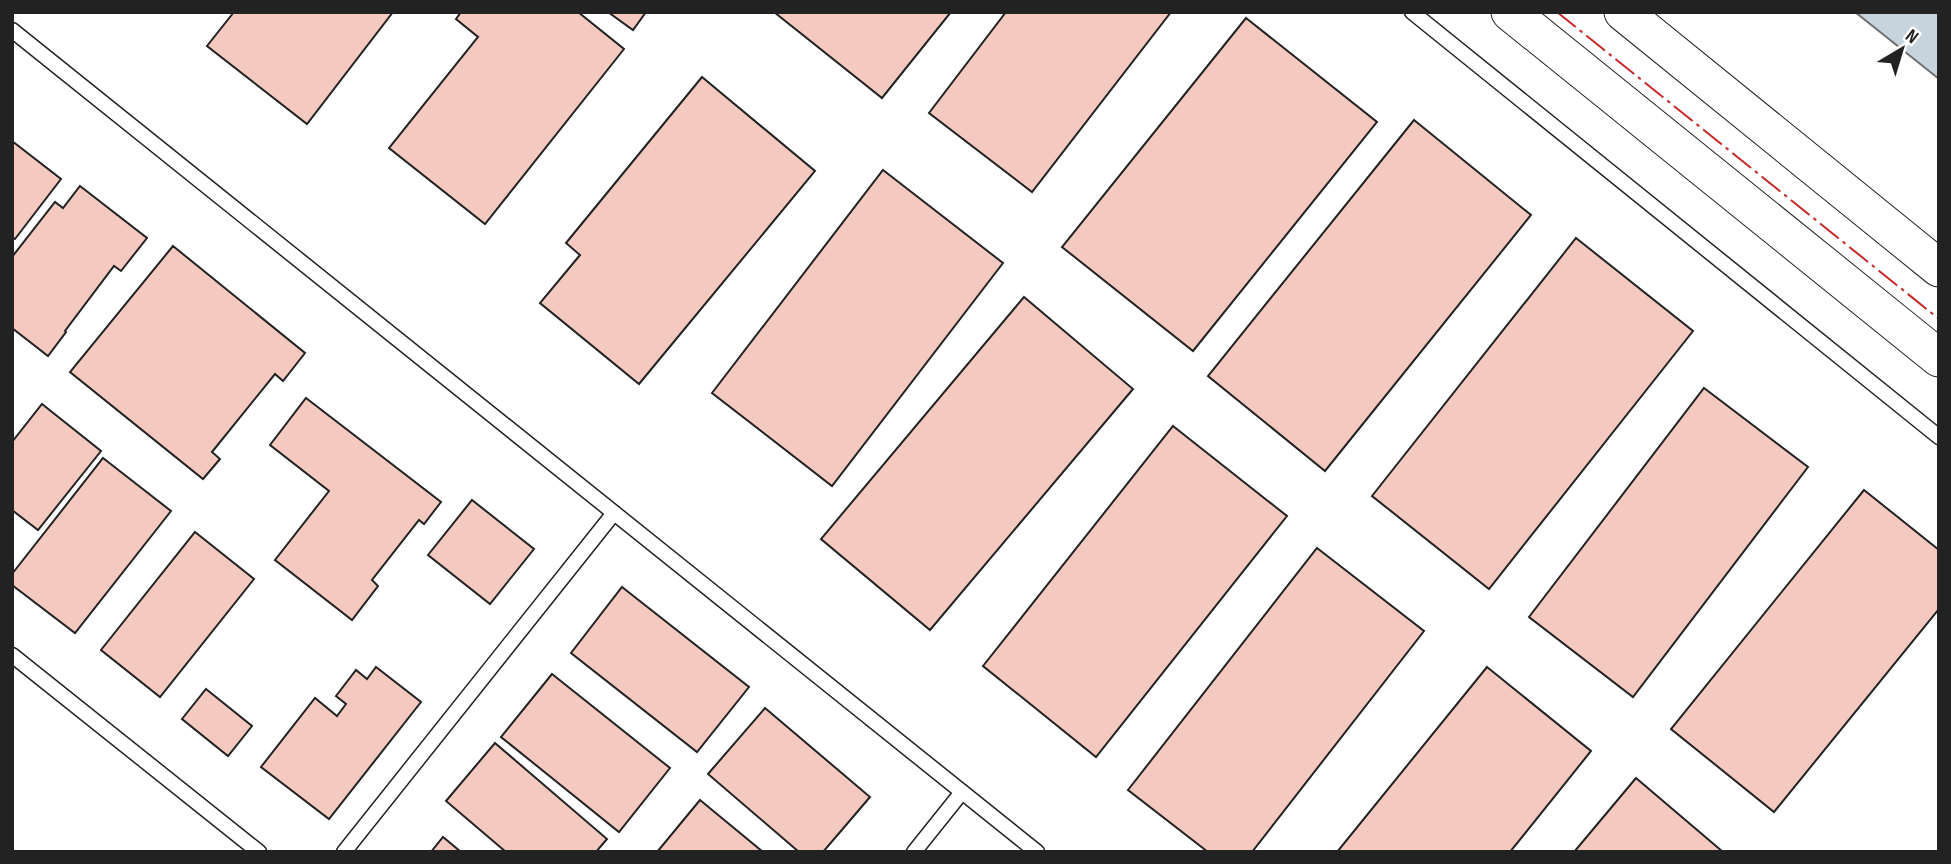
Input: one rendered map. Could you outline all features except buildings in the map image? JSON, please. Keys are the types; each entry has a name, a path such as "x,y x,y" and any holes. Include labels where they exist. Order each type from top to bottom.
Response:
{"street":[{"path":"1510,12 1939,358"},
{"path":"1623,12 1939,268"}],"lane":[{"path":"1412,12 1939,437"},
{"path":"12,30 1037,852"},
{"path":"344,852 614,513"},
{"path":"12,654 259,852"},
{"path":"914,852 962,792"}],"shaded area":[{"path":"1855,12 1939,12 1939,79"}],"power":[{"path":"1557,12 1939,319"}]}
